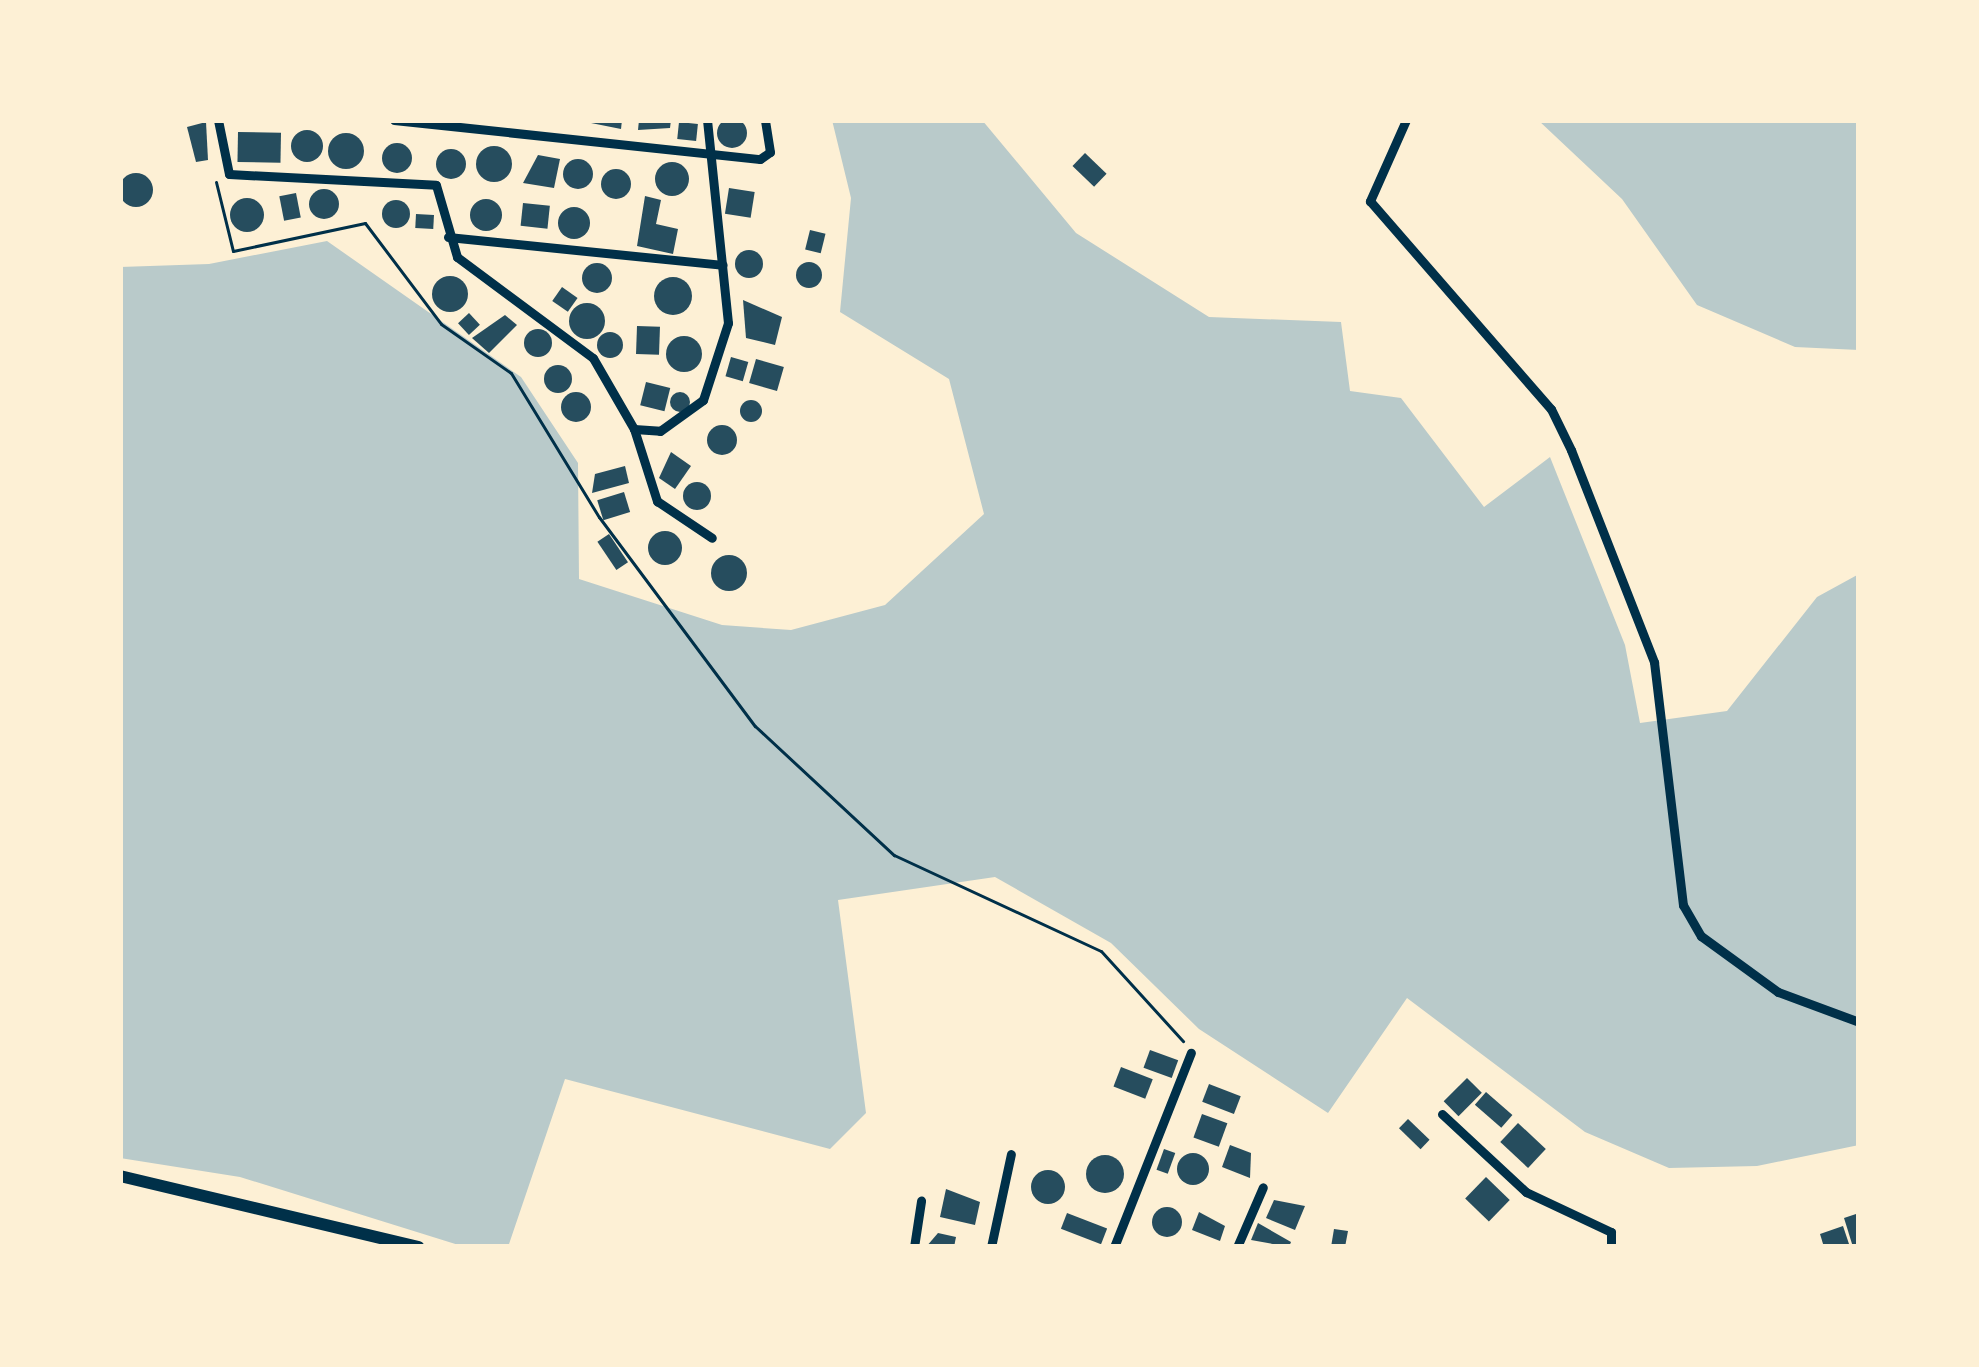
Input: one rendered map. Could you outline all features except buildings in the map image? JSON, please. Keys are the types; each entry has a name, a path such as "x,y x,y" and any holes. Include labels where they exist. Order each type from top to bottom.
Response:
{"street":[{"path":"218,120 224,170 436,184 448,237 475,272 593,358 634,429 657,501 712,538"},
{"path":"394,120 766,158 765,120"},
{"path":"634,429 680,427 703,400 724,344 723,266 706,153 707,120"},
{"path":"1406,120 1370,201 1551,409 1571,450 1654,662 1683,905 1701,936 1778,992 1859,1022"},
{"path":"448,237 723,266"},
{"path":"1114,1247 1191,1053"},
{"path":"1442,1114 1526,1192 1611,1232 1611,1247"},
{"path":"991,1247 1011,1154"},
{"path":"120,1176 419,1247"},
{"path":"1238,1247 1262,1187"},
{"path":"914,1247 921,1201"}],"path":[{"path":"224,170 212,188 232,251 365,223 441,324 511,373 599,517 755,726 894,855 1101,952 1154,998 1191,1053"}],"shaded area":[{"path":"832,120 982,120 1076,233 1209,317 1341,322 1350,391 1401,398 1484,507 1550,457 1625,645 1640,723 1727,711 1817,597 1859,574 1859,1145 1757,1166 1669,1168 1585,1132 1407,998 1328,1113 1199,1029 1111,943 995,877 838,900 866,1113 830,1149 565,1079 508,1247 465,1247 240,1177 120,1158 120,267 209,264 327,241 521,377 578,463 579,579 722,625 791,630 885,605 984,514 949,379 840,312 851,198"},
{"path":"1538,120 1859,120 1859,350 1795,347 1697,305 1622,199"}]}
